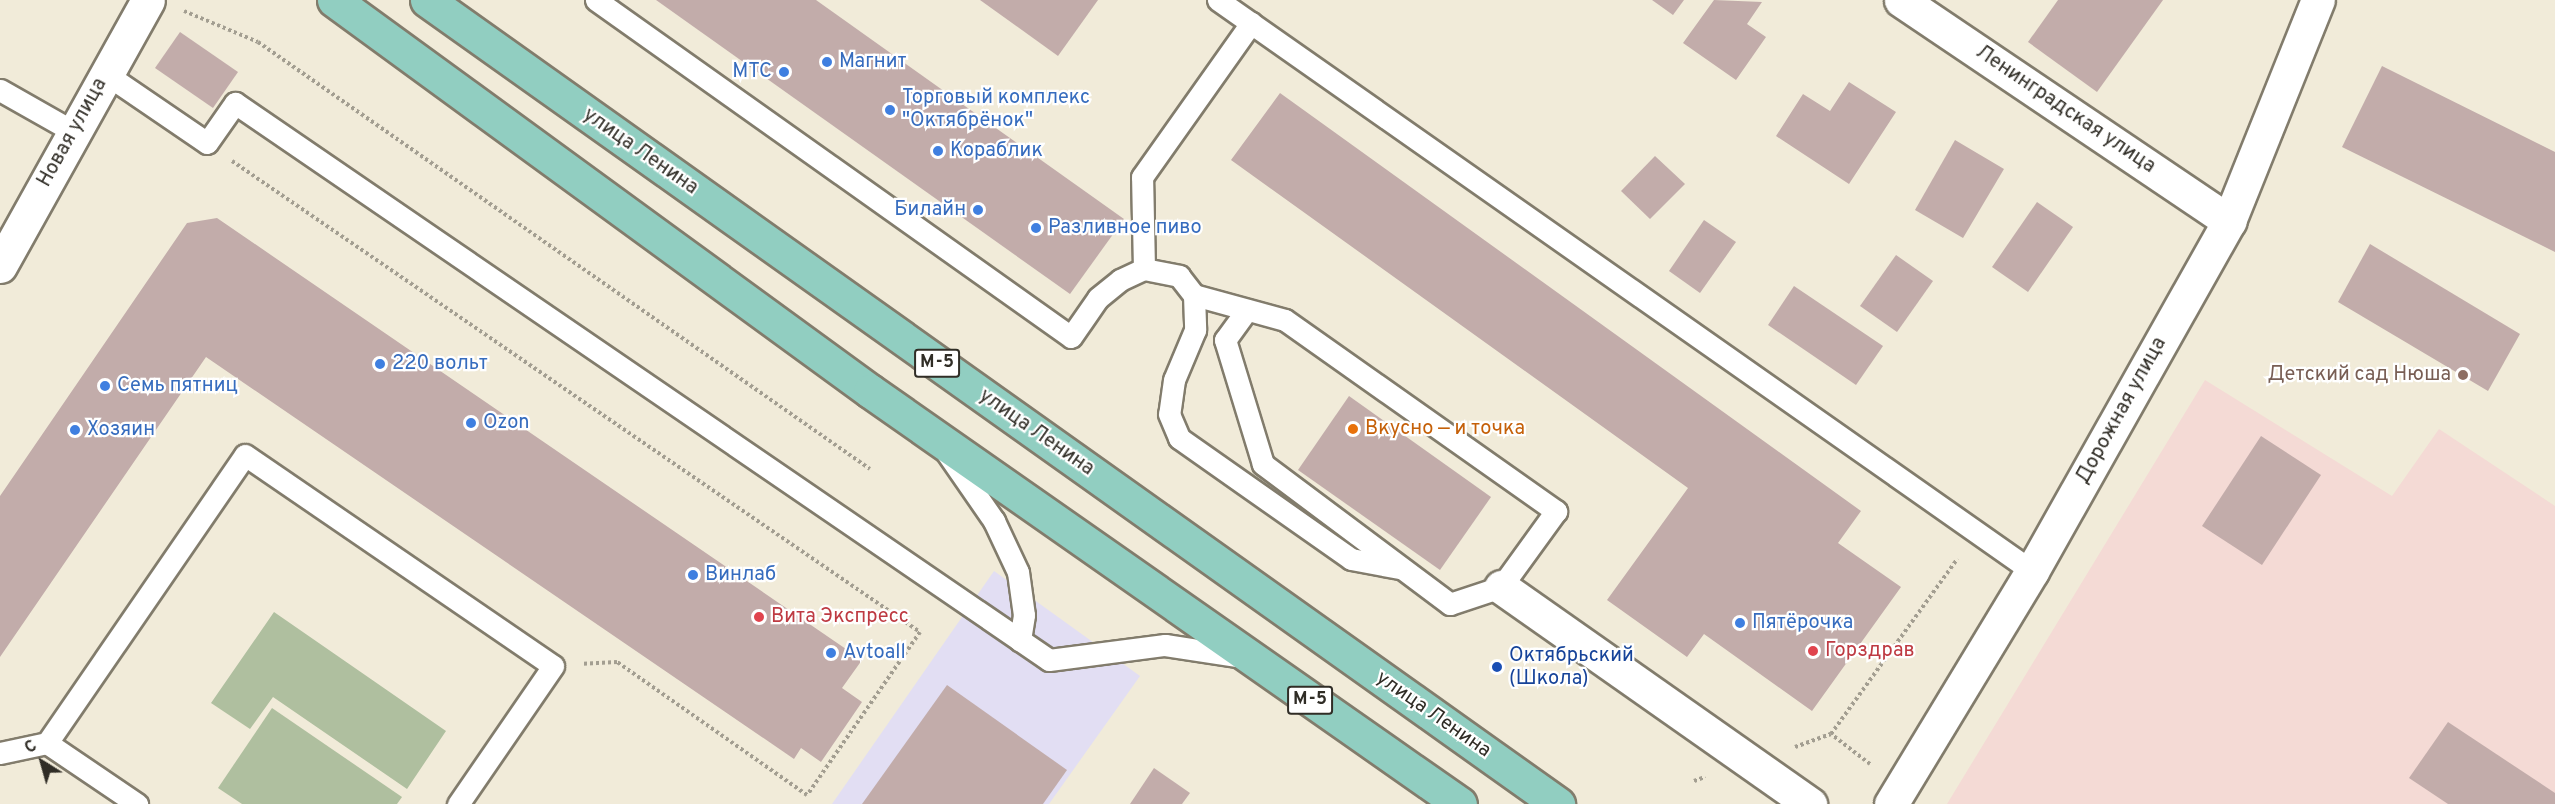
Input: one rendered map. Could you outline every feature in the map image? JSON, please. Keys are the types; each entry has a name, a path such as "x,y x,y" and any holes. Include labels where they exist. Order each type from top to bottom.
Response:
{"main road":[{"name":"М-5","path":"334,0 937,438 1460,804"},
{"name":"улица Ленина","path":"427,0 1558,804"}],"street":[{"name":"Ленинградская улица","path":"1901,0 2229,220"},
{"name":"Дорожная улица","path":"1891,804 2032,572 2229,220 2318,0"},
{"name":"Новая улица","path":"0,266 106,74 162,3"},
{"path":"1501,587 1810,804"}],"lane":[{"path":"596,0 1071,337 1098,298 1120,280 1144,269 1179,276 1194,295 1285,320 1556,510 1501,587 1450,604 1399,568 1387,552 1263,464 1225,340 1247,310"},
{"path":"1218,0 2032,572"},
{"path":"1144,269 1142,177 1251,23"},
{"path":"106,74 207,143 235,103 1049,660 1165,645 1252,660"},
{"path":"0,90 74,132"},
{"path":"1194,295 1195,330 1174,380 1170,414 1179,438 1351,559 1399,568"},
{"path":"937,438 994,521 1018,572 1024,615 1020,641"},
{"path":"0,753 47,743 245,455 553,666 458,804"},
{"path":"47,743 136,804"}],"path":[{"path":"162,3 210,26 258,42 870,469"},
{"path":"207,143 920,632 807,795 617,662 553,666"},
{"path":"1866,759 1831,734 1976,533"}],"shaded area":[{"path":"2205,380 2392,496 2439,429 2555,506 2555,804 1947,804"},
{"path":"994,571 1140,676 1049,804 832,804"}],"green space":[{"path":"274,612 446,731 407,789 273,697 250,729 211,703"},
{"path":"272,708 402,797 397,804 242,804 218,788"}],"building":[{"name":"Торговый комплекс \"Октябрёнок\"","path":"656,0 816,0 1124,219 1070,294"},
{"path":"980,0 1098,0 1058,56"},
{"path":"1652,0 1684,0 1673,15"},
{"path":"1714,0 1762,2 1747,24 1766,37 1736,80 1683,43"},
{"path":"2058,0 2163,0 2097,92 2028,42"},
{"path":"180,32 238,72 213,108 155,68"},
{"path":"2382,66 2555,152 2555,252 2342,147"},
{"path":"1849,82 1896,112 1849,184 1776,136 1803,94 1830,111"},
{"path":"1280,93 1861,511 1838,543 1901,587 1812,711 1704,634 1687,657 1607,600 1688,488 1231,160"},
{"path":"1955,140 2004,169 1963,238 1915,210"},
{"path":"1655,156 1685,184 1650,219 1621,191"},
{"path":"2037,202 2073,227 2028,292 1992,267"},
{"path":"217,218 862,660 842,688 862,702 821,762 801,748 794,759 206,357 0,657 0,496 187,223"},
{"path":"1704,220 1736,242 1700,293 1669,271"},
{"path":"2370,244 2520,334 2488,391 2338,302"},
{"path":"1896,255 1933,281 1897,332 1860,306"},
{"path":"1794,286 1883,346 1856,385 1768,325"},
{"path":"1349,396 1491,497 1440,570 1298,470"},
{"path":"2261,436 2321,475 2262,565 2202,526"},
{"path":"947,685 1067,770 1043,804 862,804"},
{"path":"2448,722 2555,793 2555,804 2448,804 2409,778"},
{"path":"1154,768 1190,793 1182,804 1130,804"}],"place":[{"name":"Магнит","path":"827,62"},
{"name":"МТС","path":"784,72"},
{"name":"Торговый комплекс \"Октябрёнок\"","path":"890,110"},
{"name":"Кораблик","path":"938,151"},
{"name":"Билайн","path":"978,210"},
{"name":"Разливное пиво","path":"1036,228"},
{"name":"220 вольт","path":"380,364"},
{"name":"Детский сад Нюша","path":"2463,375"},
{"name":"Семь пятниц","path":"105,386"},
{"name":"Ozon","path":"471,423"},
{"name":"Вкусно — и точка","path":"1353,429"},
{"name":"Хозяин","path":"75,430"},
{"name":"Винлаб","path":"693,575"},
{"name":"Вита Экспресс","path":"759,617"},
{"name":"Пятёрочка","path":"1740,623"},
{"name":"Горздрав","path":"1813,651"},
{"name":"Avtoall","path":"831,653"},
{"name":"Октябрьский (Школа)","path":"1497,667"}]}
